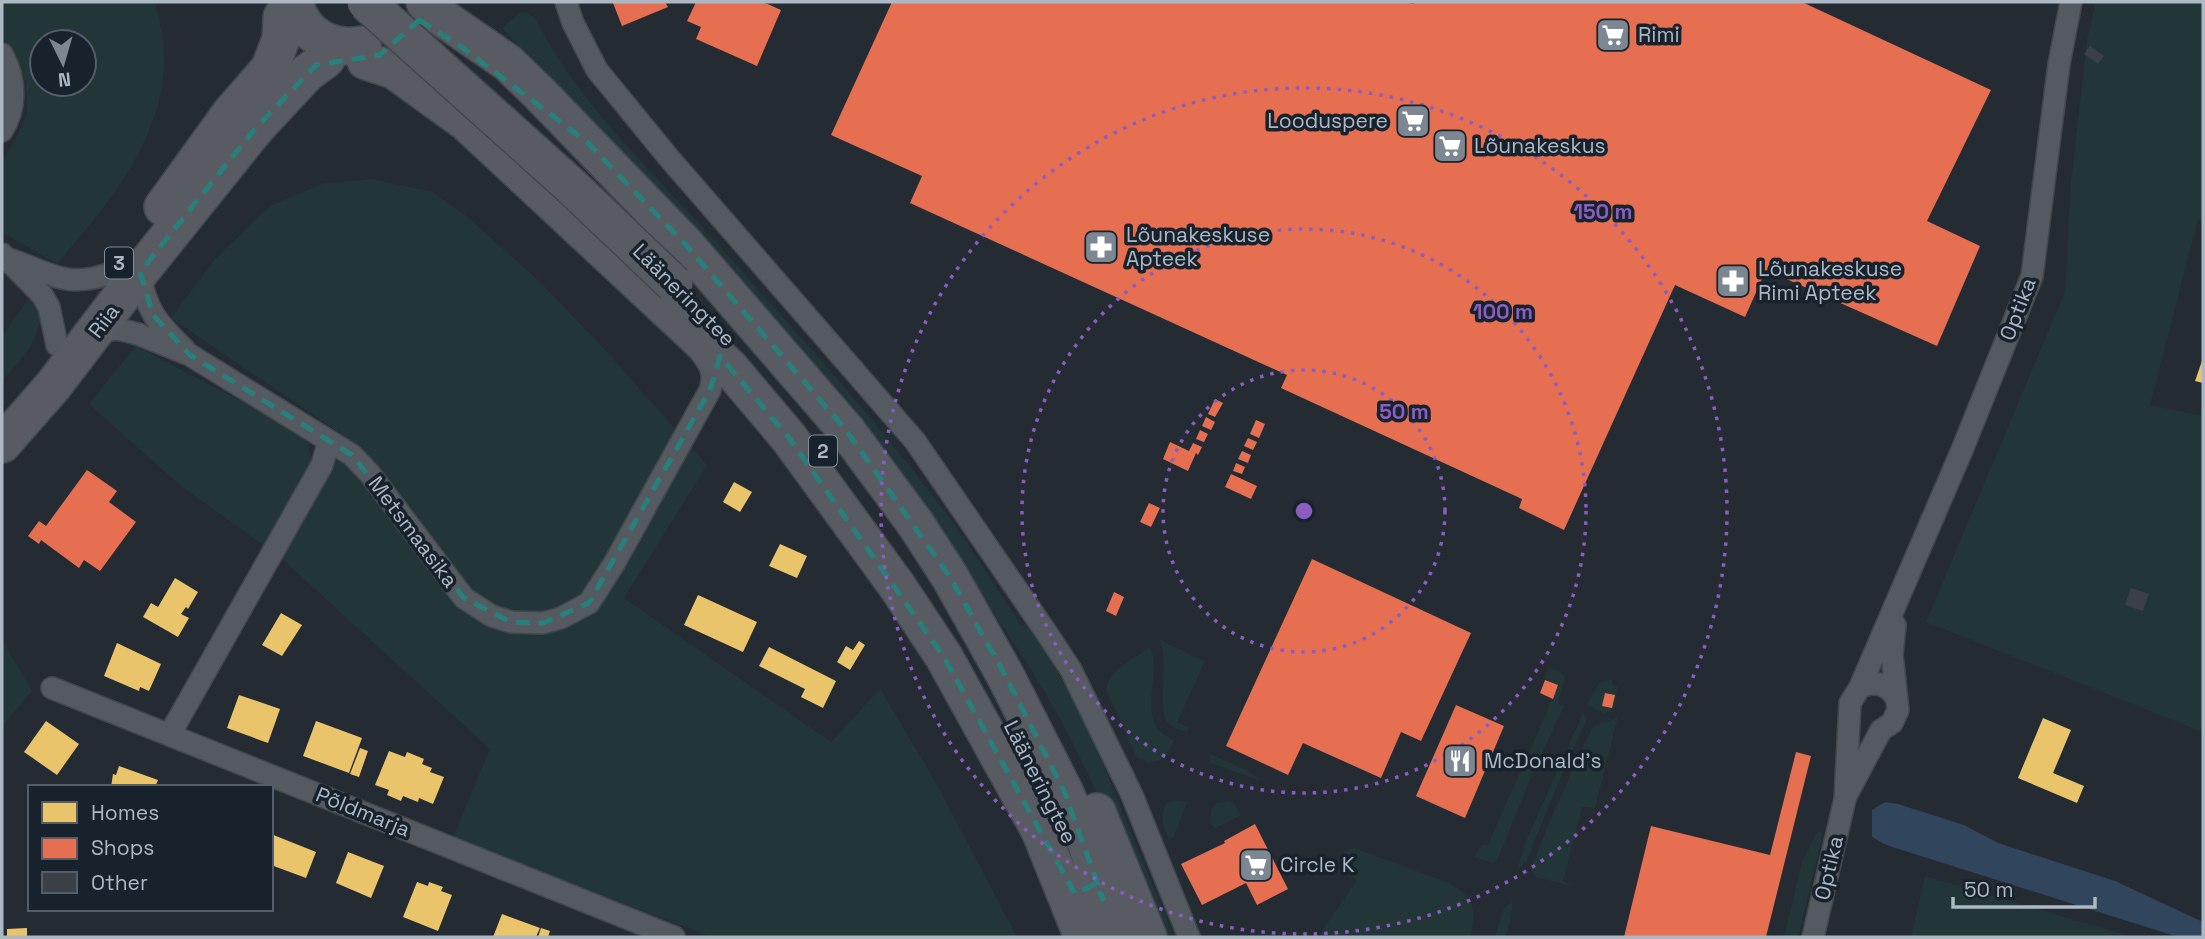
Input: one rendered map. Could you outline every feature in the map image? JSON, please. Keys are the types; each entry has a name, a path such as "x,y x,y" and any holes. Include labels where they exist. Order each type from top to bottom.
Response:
{"highway":[{"name":"Lääneringtee","path":"366,2 571,186 663,290 731,340 803,424 897,550 1014,727 1074,849 1103,898 1117,937"},
{"path":"366,61 395,44 421,5"},
{"path":"322,51 359,46 373,41 421,5"},
{"path":"421,5 508,63 685,244 830,411 915,523 950,577 1055,770 1087,844 1103,898"},
{"path":"280,6 296,10 305,25 319,39 322,51 343,62 366,61 394,70 466,122 663,290 789,438 897,586 944,657 1048,845"},
{"name":"Riia","path":"243,121 261,55 280,6"},
{"name":"Riia","path":"2,410 57,345 125,273 243,121 307,73 322,51"},
{"name":"Riia","path":"2,444 96,332 125,273"},
{"path":"950,577 980,612 1019,666 1067,751 1103,824 1148,937"},
{"name":"Lääneringtee","path":"951,634 1048,845 1083,937"}],"street":[{"path":"566,2 573,23 597,70 669,158 915,442 1048,635 1071,670 1132,795 1189,937"},
{"name":"Optika","path":"1855,695 1874,658 1962,450 2032,276 2059,64 2071,2"},
{"path":"2,54 10,68 14,98 8,122 2,131"},
{"path":"4,256 67,281 90,281 125,273"},
{"path":"4,256 46,301 54,322 57,345"},
{"name":"Metsmaasika","path":"125,273 153,314 190,355"},
{"name":"Metsmaasika","path":"96,332 118,329 190,355 352,455 370,474 452,585 479,609 511,622 543,623 561,618 589,603 615,562 710,390 714,378 711,366 683,335 663,290"},
{"path":"170,734 323,465 329,441"},
{"name":"Optika","path":"1896,697 1892,655 1898,597"},
{"path":"1870,684 1880,684 1896,697 1898,710 1892,723 1881,730 1869,731 1858,726 1851,715 1855,695 1870,684"},
{"name":"Põldmarja","path":"52,688 674,937"},
{"path":"1844,799 1855,695"},
{"path":"1844,799 1881,730"},
{"name":"Optika","path":"1813,937 1844,799"}],"highlighted area":[{"path":"419,20 459,45 587,142 685,244 846,430 950,577 1005,675 1064,791 1103,899 1095,884 1075,894 944,657 789,438 720,356 710,390 589,603 543,623 511,622 464,598 352,455 190,355 153,315 140,272 254,130 316,65 380,55"}],"green space":[{"path":"2,2 155,2 163,41 164,65 152,122 141,148 111,197 57,264 2,232 2,162 27,113 26,84 15,57 2,38"},
{"path":"2096,2 2203,2 2203,220 2198,219 2150,405 2203,416 2203,732 1926,622 2065,292 2071,183 2087,40"},
{"path":"520,13 527,13 535,18 575,82 622,141 725,252 865,412 945,512 1022,626 1029,622 1094,743 1174,937 1158,937 1080,756 1048,698 996,616 938,539 876,464 542,70 502,28"},
{"path":"373,179 432,192 465,215 538,280 606,351 707,465 624,598 831,742 880,689 935,781 1017,937 711,937 453,837 490,749 282,559 349,439 171,318 215,259 270,206 325,183"},
{"path":"28,300 40,308 38,329 29,348 2,381 2,336"},
{"path":"136,346 296,430 308,444 312,459 263,545 181,486 89,404"},
{"path":"2,640 32,691 2,726"},
{"path":"1160,640 1205,661 1177,722 1189,728 1187,732 1169,724 1164,715 1164,660"},
{"path":"1150,647 1154,672 1154,722 1161,732 1174,740 1164,759 1148,763 1137,758 1106,689 1118,670"},
{"path":"1549,667 1564,675 1559,704 1564,706 1498,858 1494,863 1474,857 1482,845 1488,845 1558,686 1544,678"},
{"path":"1613,680 1612,684 1618,687 1613,711 1604,713 1587,705 1599,683"},
{"path":"1583,713 1586,722 1526,862 1517,870 1527,839"},
{"path":"1618,716 1595,808 1582,807 1563,881 1575,887 1536,877 1532,867 1591,730"},
{"path":"1209,754 1247,770 1261,781 1211,763"},
{"path":"1175,800 1187,802 1174,836 1169,840 1163,812 1167,803"},
{"path":"1217,803 1234,803 1241,815 1215,828 1210,823 1211,810"},
{"path":"1818,831 1823,833 1798,937 1784,937 1802,863"},
{"path":"1354,848 1449,883 1464,893 1472,905 1474,919 1470,937 1318,937 1357,880 1346,872 1341,862 1344,852"},
{"path":"1925,876 2133,937 1911,937"},
{"path":"1512,902 1506,937 1495,937 1504,908"}],"water":[{"path":"1885,802 1964,825 1998,843 2115,881 2203,922 2203,937 2178,937 1886,845 1872,837 1872,810"}],"building: Homes":[{"path":"2203,358 2203,383 2195,381"},
{"path":"734,482 752,492 740,512 723,502"},
{"path":"780,544 807,556 797,578 769,566"},
{"path":"175,578 198,592 188,609 186,607 181,614 189,618 178,637 143,617 151,603 158,607"},
{"path":"698,595 757,622 743,652 684,625"},
{"path":"281,613 302,625 282,656 262,645"},
{"path":"859,641 865,645 850,670 837,662 846,646 853,650"},
{"path":"117,643 161,664 149,691 140,687 139,691 104,676"},
{"path":"769,647 836,681 823,708 801,697 805,689 759,666"},
{"path":"239,695 280,709 268,743 227,728"},
{"path":"2043,718 2071,730 2053,773 2084,786 2077,803 2018,778"},
{"path":"46,721 79,744 57,775 24,752"},
{"path":"316,721 362,738 349,773 303,756"},
{"path":"360,748 368,751 359,777 350,774"},
{"path":"389,751 405,757 407,752 424,759 422,764 432,768 430,772 444,777 433,804 419,798 418,802 403,796 401,801 387,795 389,790 375,785"},
{"path":"119,766 158,780 156,785 111,785 113,774 116,775"},
{"path":"273,835 316,852 306,878 273,866"},
{"path":"348,852 384,866 371,898 336,883"},
{"path":"417,882 428,886 429,882 443,887 441,891 452,895 438,931 403,917"},
{"path":"502,914 540,928 536,937 493,937"},
{"path":"27,928 27,937 7,937 7,929"},
{"path":"541,928 550,931 548,937 538,937"}],"building: Shops":[{"path":"665,2 668,7 622,26 613,3"},
{"path":"696,2 763,2 781,10 757,66 696,39 701,27 687,21"},
{"path":"892,2 1802,2 1991,90 1927,221 1980,246 1937,346 1766,270 1745,317 1675,285 1564,530 1519,508 1522,499 1281,388 1287,375 910,203 922,176 831,135"},
{"path":"1215,399 1223,403 1215,417 1208,414"},
{"path":"1206,417 1215,422 1211,430 1202,426"},
{"path":"1256,420 1265,424 1259,438 1250,434"},
{"path":"1200,430 1208,434 1204,442 1196,439"},
{"path":"1248,438 1257,442 1253,450 1244,446"},
{"path":"1170,442 1189,451 1193,443 1202,447 1198,455 1196,453 1188,471 1163,459"},
{"path":"1242,451 1251,455 1248,463 1238,459"},
{"path":"1236,463 1245,467 1242,474 1233,471"},
{"path":"87,470 117,491 109,502 136,522 100,571 84,560 79,568 41,540 39,544 28,536 39,521 46,526"},
{"path":"1231,474 1257,486 1251,499 1225,487"},
{"path":"1149,503 1160,508 1151,527 1140,522"},
{"path":"1312,559 1471,633 1421,741 1401,732 1381,778 1303,743 1288,775 1226,746"},
{"path":"1114,592 1124,597 1116,616 1106,611"},
{"path":"1545,680 1558,685 1553,699 1540,693"},
{"path":"1605,693 1615,695 1612,708 1602,706"},
{"name":"McDonald's","path":"1456,705 1504,726 1465,818 1416,796"},
{"path":"1796,752 1811,756 1766,937 1624,937 1651,826 1770,855"},
{"path":"1255,824 1288,889 1257,905 1246,883 1202,905 1181,864 1225,843 1224,841"}],"building: Other":[{"path":"2090,46 2104,56 2098,64 2084,54"},
{"path":"2131,588 2149,594 2143,611 2125,605"}],"place":[{"name":"Rimi","path":"1613,35"},
{"name":"Looduspere","path":"1413,121"},
{"name":"Lõunakeskus","path":"1450,146"},
{"name":"Lõunakeskuse Apteek","path":"1101,247"},
{"name":"Lõunakeskuse Rimi Apteek","path":"1733,281"},
{"name":"McDonald's","path":"1460,761"},
{"name":"Circle K","path":"1256,865"}]}
